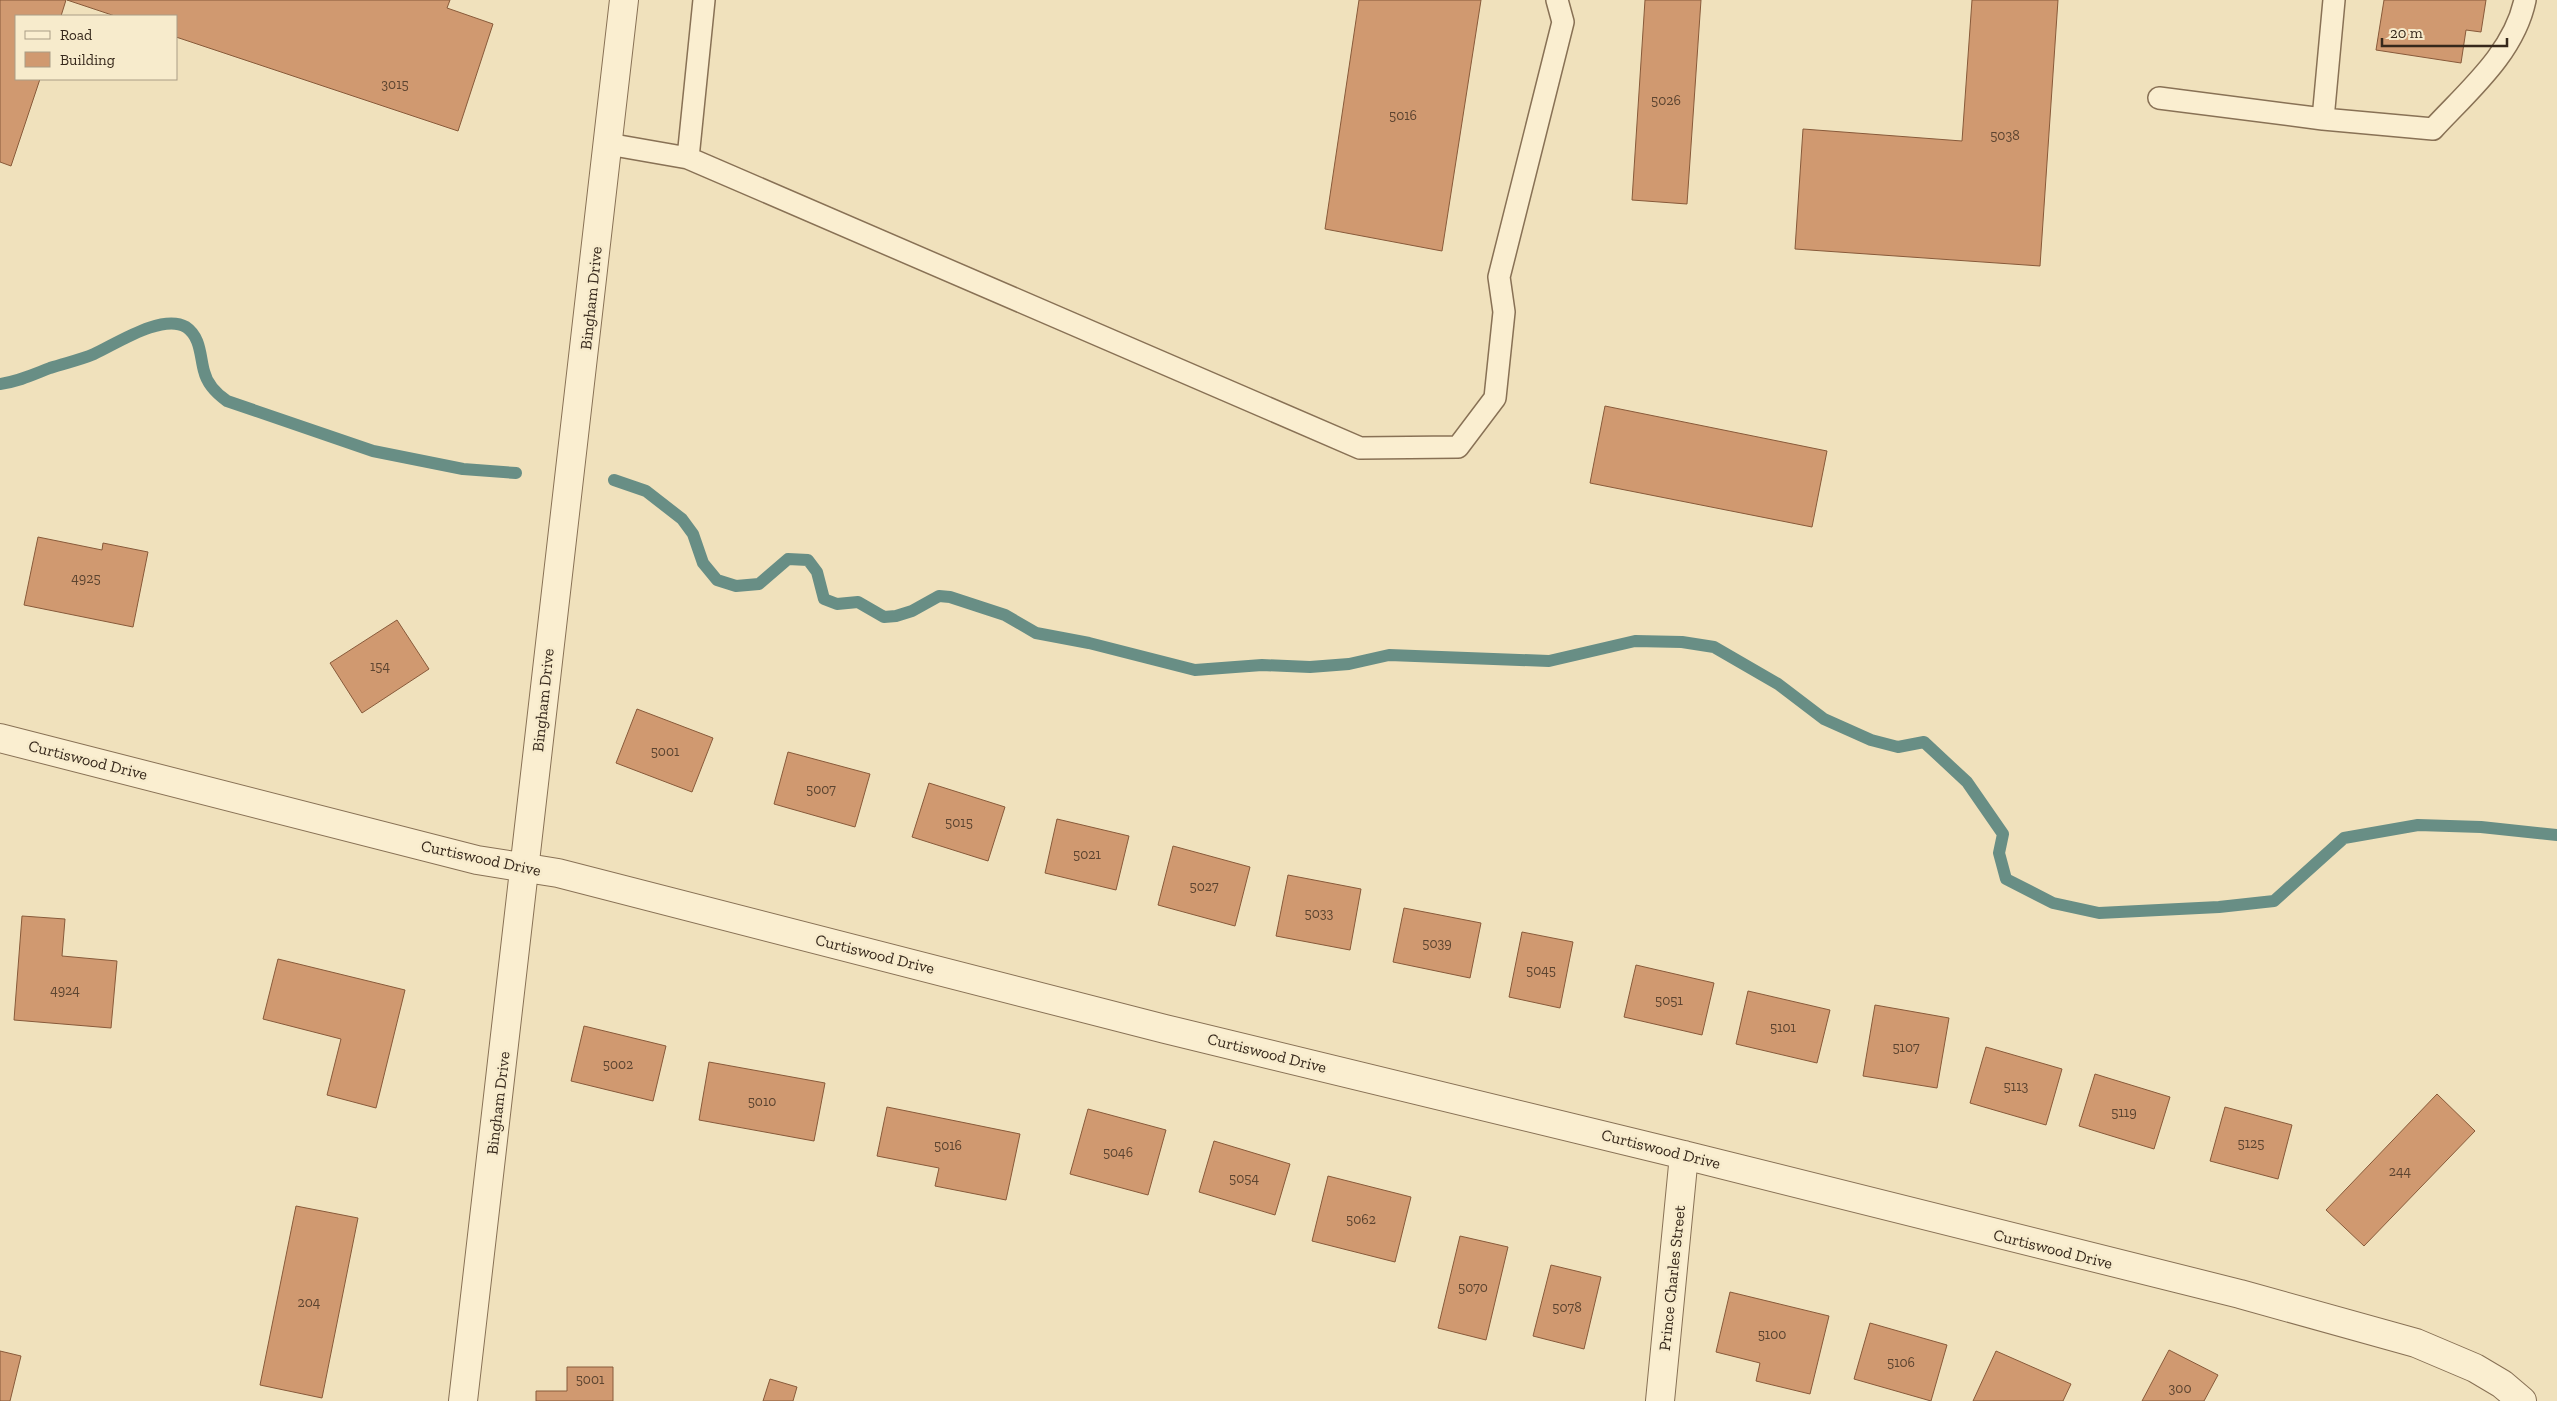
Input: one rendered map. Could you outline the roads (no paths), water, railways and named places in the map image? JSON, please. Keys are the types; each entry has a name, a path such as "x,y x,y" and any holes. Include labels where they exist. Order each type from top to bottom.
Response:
{"street":[{"name":"Bingham Drive","path":"462,1401 624,0"},
{"name":"Curtiswood Drive","path":"0,738 477,860 558,873 1165,1029 1684,1155 2240,1294 2416,1343 2475,1368 2502,1384 2522,1401"},
{"name":"Prince Charles Street","path":"1660,1401 1684,1155"}],"lane":[{"path":"688,158 704,0"},
{"path":"608,144 688,158 1360,448 1458,447 1496,398 1504,312 1498,277 1563,22 1557,0"},
{"path":"2323,119 2334,0"},
{"path":"2159,98 2323,119 2433,129 2503,52 2522,13 2525,0"}],"waterway":[{"path":"0,384 89,356 126,337 152,327 176,324 186,327 195,336 207,380 216,392 227,401 373,451 463,469 516,473"},
{"path":"614,480 646,491 682,519 693,534 703,563 717,580 736,586 759,584 788,559 808,560 817,572 824,599 837,604 858,602 884,617 896,616 912,611 939,596 950,597 1005,615 1036,633 1089,643 1195,670 1262,665 1310,667 1349,664 1389,655 1549,661 1635,641 1682,642 1714,647 1778,684 1824,719 1871,740 1898,747 1924,742 1967,782 2003,834 1999,853 2006,879 2053,903 2099,913 2219,907 2274,901 2344,838 2418,825 2481,827 2557,835"}]}
